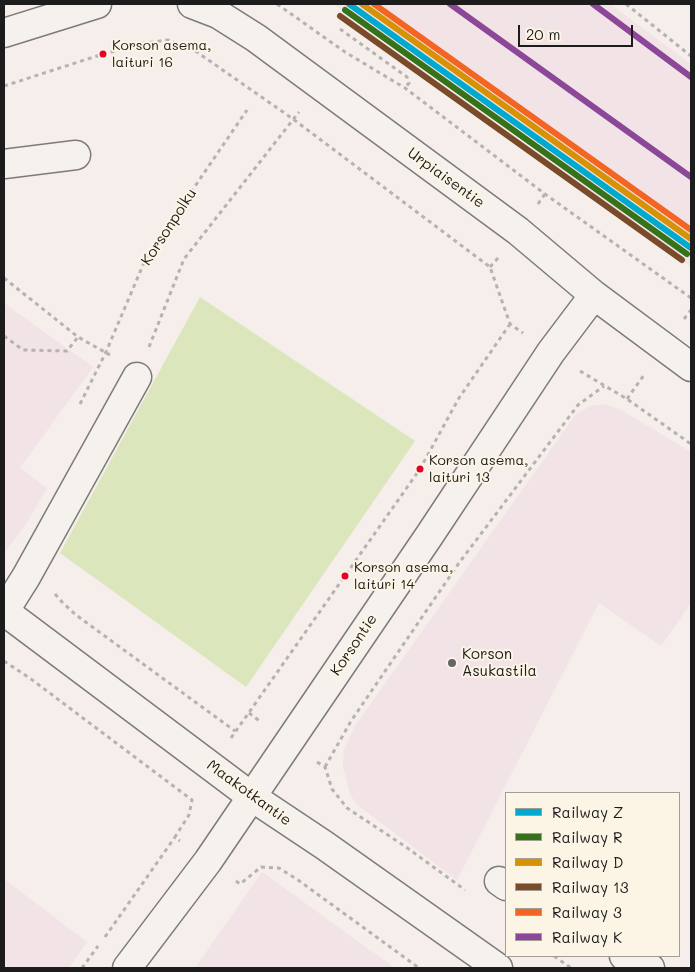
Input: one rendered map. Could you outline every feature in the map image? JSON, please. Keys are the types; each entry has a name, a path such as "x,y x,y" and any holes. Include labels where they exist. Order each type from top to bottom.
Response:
{"main road":[{"path":"4,33 96,4"},
{"name":"Urpiaisentie","path":"192,4 218,14 256,38 518,231 594,295 691,367"},
{"path":"4,164 76,155"},
{"name":"Korsontie","path":"127,968 208,861 429,536 551,352 594,295"},
{"path":"4,612 26,577 137,377"},
{"name":"Maakotkantie","path":"4,612 252,797 324,845 498,968"},
{"path":"626,957 650,968"}],"path":[{"path":"277,4 345,52 404,88 545,194 691,298"},
{"path":"626,4 691,56"},
{"path":"340,29 407,76 409,83 404,88"},
{"path":"4,86 103,54 144,43 168,40 194,50 293,119 490,267 510,324 459,398 420,469 235,731 192,800 188,815 175,837 104,937"},
{"name":"Korsonpolku","path":"106,352 146,258 247,110"},
{"path":"4,278 78,337 106,352 137,377 184,259 293,119"},
{"path":"4,336 23,350 67,351 78,337"},
{"path":"324,767 351,721 459,562 578,404 604,386 627,399 691,444"},
{"path":"26,577 54,593 76,615 235,731"},
{"path":"4,661 192,800"},
{"path":"4,669 10,665"},
{"path":"249,713 324,767 332,789 347,808 406,847 467,892"},
{"path":"175,837 240,884 261,867 279,868 419,968"},
{"path":"82,968 99,945"},
{"path":"555,957 571,968"}],"shaded area":[{"path":"333,4 610,4 691,64 691,267 400,48"},
{"path":"4,303 93,367 20,468 47,488 25,526 4,553"},
{"path":"605,404 621,410 691,452 691,603 661,646 599,603 457,880 356,804 350,794 343,766 344,750 355,726 576,414 591,406"},
{"path":"262,872 395,968 195,968"},
{"path":"4,879 87,942 69,968 4,968"}],"green space":[{"path":"200,297 415,441 246,687 60,553"}],"rail line":[{"name":"Z","path":"349,4 691,248"},
{"name":"D","path":"362,4 691,239"},
{"name":"3","path":"374,4 691,230"},
{"name":"K","path":"450,4 691,177"},
{"name":"K","path":"593,4 691,77"},
{"name":"R","path":"345,10 687,254"},
{"name":"13","path":"340,16 682,260"}],"place":[{"name":"Korson asema, laituri 16","path":"103,54"},
{"name":"Korson asema, laituri 13","path":"420,469"},
{"name":"Korson asema, laituri 14","path":"345,576"},
{"name":"Korson Asukastila","path":"452,663"}]}
